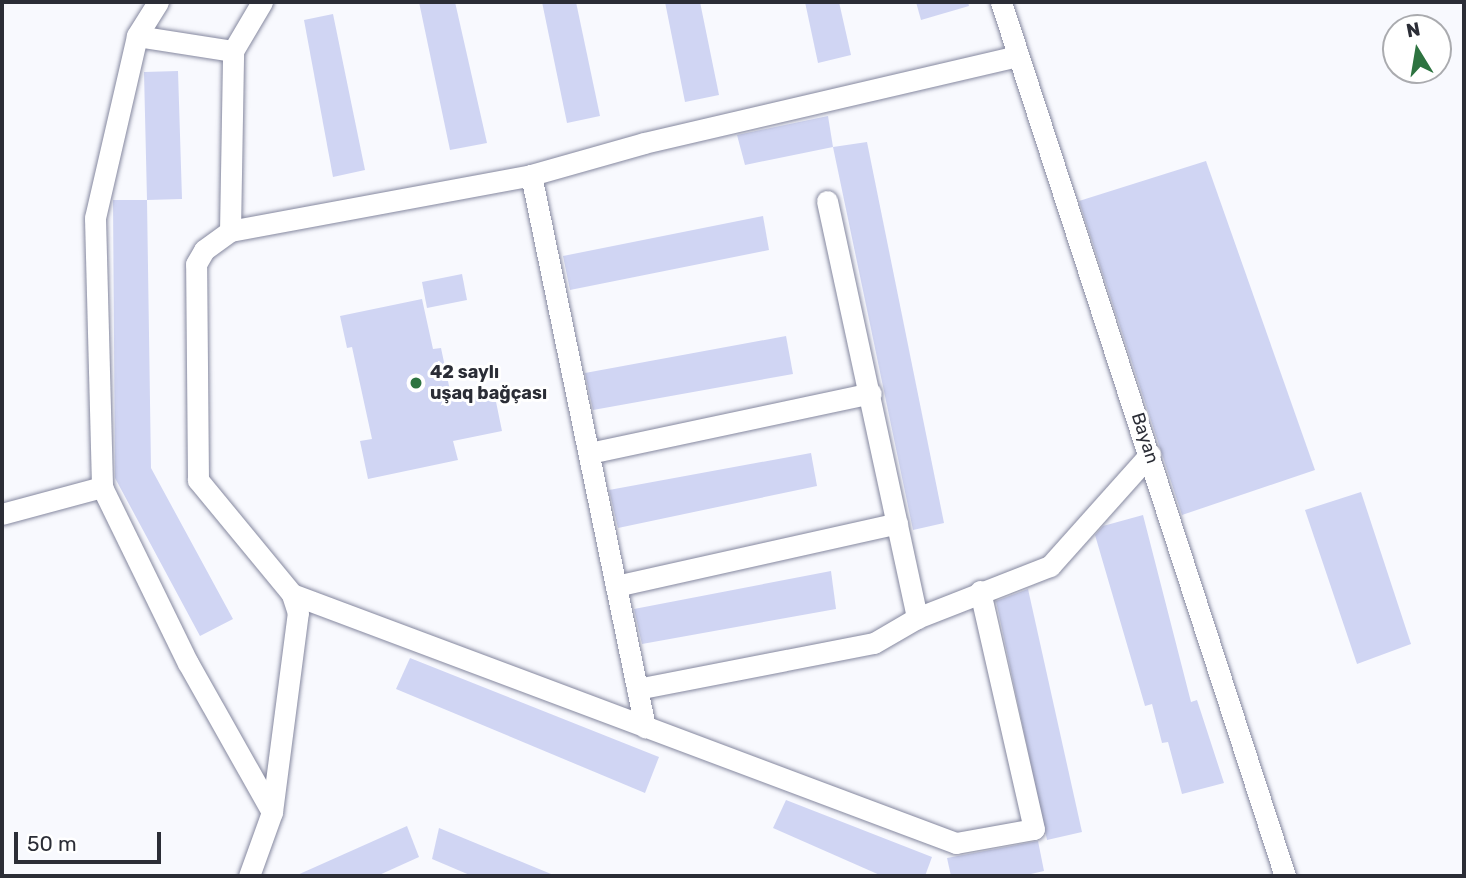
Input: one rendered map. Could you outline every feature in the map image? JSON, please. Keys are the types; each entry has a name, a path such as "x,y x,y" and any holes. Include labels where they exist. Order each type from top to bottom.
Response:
{"street":[{"path":"158,2 137,36 95,218 102,376 102,487 188,663 272,812"},
{"path":"230,231 233,51 262,2"},
{"name":"Bayan","path":"1001,2 1285,876"},
{"path":"137,36 233,51"},
{"path":"249,876 272,812 298,613 292,594 198,480 196,264 204,250 230,231 531,176 644,143 1018,56"},
{"path":"531,176 645,727"},
{"path":"827,201 918,618"},
{"path":"589,453 871,393"},
{"path":"638,689 874,643 918,618 980,591 1050,566 1150,454"},
{"path":"2,514 102,487"},
{"path":"616,586 897,523"},
{"path":"292,594 956,843 1031,831 980,591"}],"building":[{"path":"419,2 455,2 487,143 450,150"},
{"path":"542,2 576,2 600,116 567,123"},
{"path":"665,2 700,2 719,95 685,102"},
{"path":"805,2 839,2 851,55 818,63"},
{"path":"916,2 968,2 969,6 921,20"},
{"path":"333,14 365,170 333,177 304,20"},
{"path":"178,71 182,199 147,200 144,72"},
{"path":"828,116 833,147 745,165 737,135"},
{"path":"867,142 944,523 913,530 833,147"},
{"path":"1206,161 1315,470 1182,515 1079,201"},
{"path":"113,200 147,200 151,468 233,619 200,636 115,478"},
{"path":"763,216 769,250 570,290 563,256"},
{"path":"462,274 467,300 427,308 422,282"},
{"path":"422,299 433,349 441,348 452,400 494,392 502,431 453,441 458,460 368,479 360,441 372,439 352,347 347,348 340,316"},
{"path":"786,336 793,374 593,410 585,373"},
{"path":"811,453 817,486 618,528 609,490"},
{"path":"1361,492 1411,644 1357,664 1305,510"},
{"path":"1143,515 1191,702 1197,700 1224,783 1182,794 1168,742 1162,743 1152,704 1145,706 1095,535 1103,526"},
{"path":"831,571 836,609 642,644 634,609"},
{"path":"1028,589 1082,832 1047,840 996,601"},
{"path":"410,658 659,757 645,793 396,689"},
{"path":"786,800 932,857 925,876 882,876 773,828"},
{"path":"407,826 419,857 377,876 295,876"},
{"path":"439,828 556,876 472,876 432,859"},
{"path":"1038,841 1044,871 1022,876 951,876 947,858"}],"place":[{"name":"42 saylı uşaq bağçası","path":"416,383"}]}
